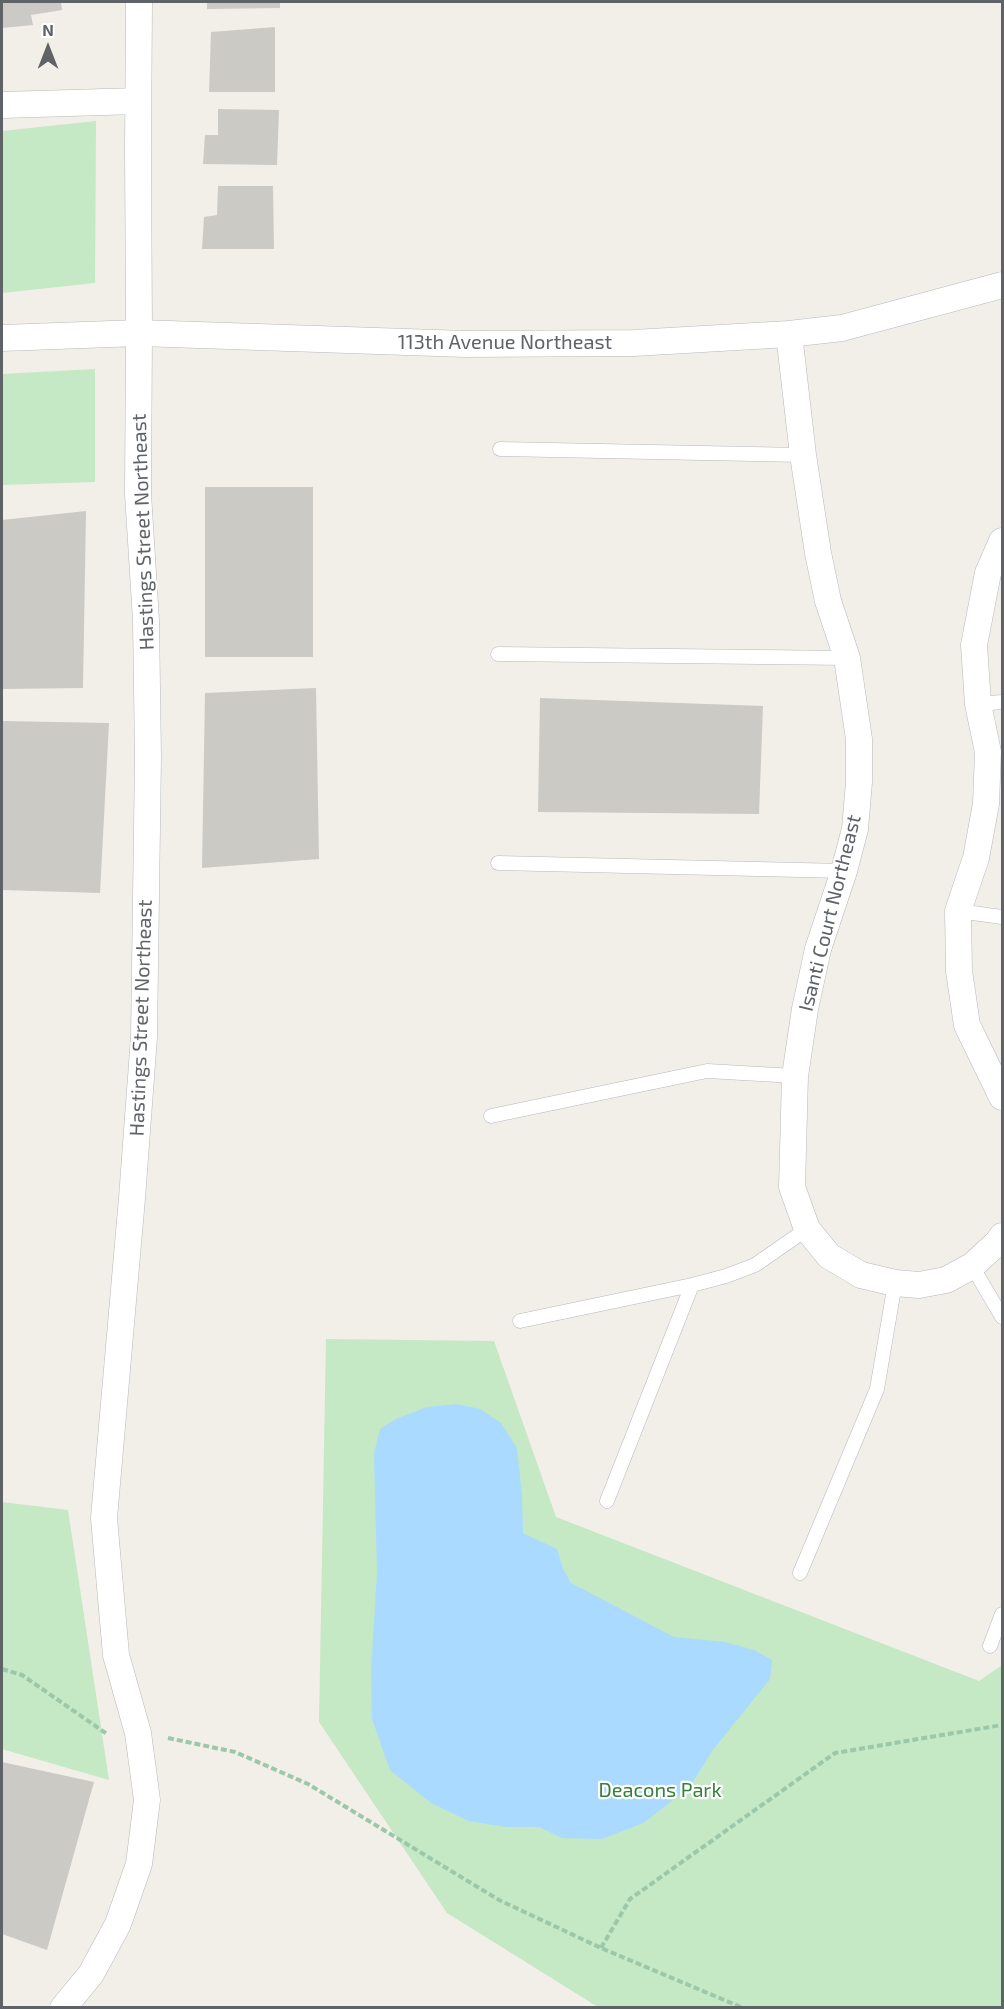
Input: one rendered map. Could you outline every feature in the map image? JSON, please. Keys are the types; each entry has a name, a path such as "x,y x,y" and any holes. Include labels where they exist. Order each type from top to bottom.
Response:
{"street":[{"name":"Hastings Street Northeast","path":"63,2007 91,1974 118,1924 140,1864 147,1800 138,1733 116,1655 104,1518 144,1037 148,757 146,620 138,494 140,2"},
{"path":"2,105 138,101"},
{"name":"113th Avenue Northeast","path":"2,338 140,333 466,344 634,343 789,334 842,328 1002,285"},
{"name":"Isanti Court Northeast","path":"789,334 803,455 818,553 828,601 847,658 859,739 859,782 855,829 844,871 818,949 805,1009 795,1076 792,1187 807,1229 829,1256 861,1275 895,1283 920,1285 946,1280 972,1266 1002,1236"},
{"path":"1002,541 988,573 974,645 990,703 986,804 976,858 958,911 959,971 967,1025 1002,1097"}],"lane":[{"path":"500,449 803,455"},
{"path":"498,654 847,658"},
{"path":"498,863 844,871"},
{"path":"958,911 1002,916"},
{"path":"491,1116 707,1071 795,1076"},
{"path":"520,1321 726,1276 754,1265 807,1229"},
{"path":"972,1266 1002,1317"},
{"path":"800,1573 877,1389 895,1283"},
{"path":"607,1501 692,1285"},
{"path":"990,1646 1002,1614"}],"path":[{"path":"2,1669 22,1676 109,1735 138,1733 235,1752 308,1784 499,1900 601,1947 743,2007"},
{"path":"601,1947 630,1899 835,1753 1002,1725"}],"green space":[{"path":"96,121 95,283 2,293 2,131"},
{"path":"95,369 95,482 2,485 2,374"},
{"name":"Deacons Park","path":"326,1339 494,1341 556,1517 979,1681 1002,1665 1002,2007 598,2007 447,1913 319,1722"},
{"path":"2,1502 68,1510 109,1780 2,1749"}],"water":[{"path":"457,1404 480,1409 501,1423 517,1448 523,1533 557,1549 563,1569 571,1583 674,1637 725,1642 754,1650 772,1660 770,1679 712,1751 689,1788 643,1823 602,1839 562,1838 539,1827 506,1827 469,1821 431,1803 390,1770 372,1719 371,1672 377,1572 374,1453 380,1429 396,1419 427,1407"}],"building":[{"path":"2,2 61,2 62,10 31,15 33,25 2,28"},
{"path":"207,2 280,2 280,8 207,9"},
{"path":"275,27 275,92 209,92 211,32"},
{"path":"218,109 279,110 277,165 203,164 205,135 218,135"},
{"path":"218,186 273,186 274,249 202,249 204,217 217,215"},
{"path":"205,487 313,487 313,657 205,657"},
{"path":"86,511 83,688 2,689 2,520"},
{"path":"316,688 319,859 202,868 205,693"},
{"path":"540,698 763,706 759,814 538,812"},
{"path":"2,721 109,723 100,893 2,890"},
{"path":"2,1762 94,1782 47,1950 2,1934"}]}
